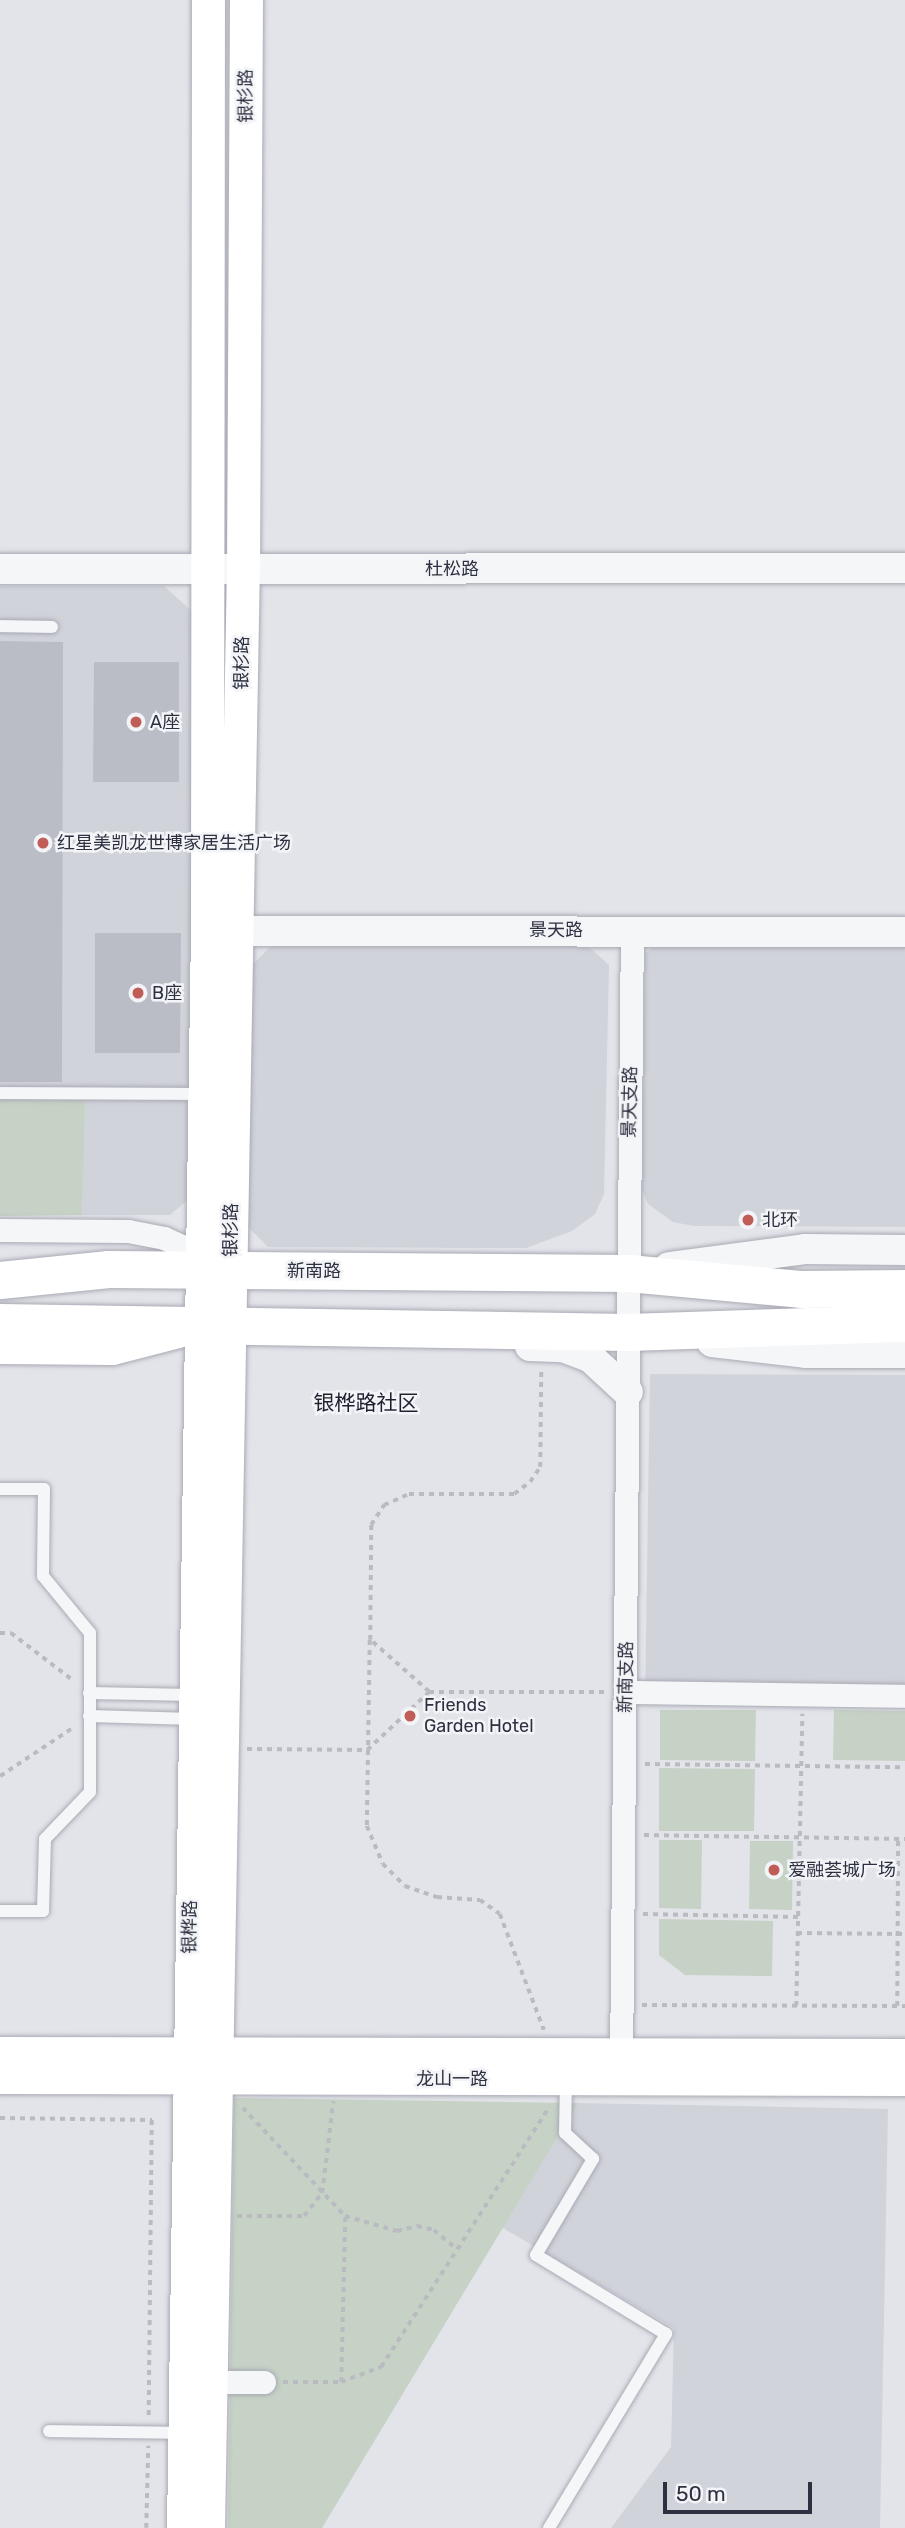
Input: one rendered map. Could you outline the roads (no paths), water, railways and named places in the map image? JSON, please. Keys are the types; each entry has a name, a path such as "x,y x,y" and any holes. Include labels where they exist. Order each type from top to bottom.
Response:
{"main road":[{"name":"银杉路","path":"208,0 209,569 222,931 204,1094 210,1265 215,1326"},
{"name":"银杉路","path":"210,1265 222,931 243,570 246,0"},
{"name":"新南路","path":"0,1279 108,1269 210,1265 628,1273 802,1289 905,1289"},
{"path":"0,1267 108,1269"},
{"path":"0,1322 628,1332 905,1324"},
{"path":"0,1347 111,1348 215,1326"},
{"name":"银桦路","path":"208,2528 210,1716 215,1326"},
{"name":"龙山一路","path":"0,2053 208,2071"},
{"name":"龙山一路","path":"0,2077 208,2071 561,2081 621,2068 905,2055"},
{"name":"龙山一路","path":"621,2068 905,2079"},
{"name":"银桦路","path":"183,2528 184,2433 208,2071"}],"street":[{"name":"杜松路","path":"0,569 905,568"},
{"name":"景天支路","path":"628,1273 632,930"},
{"name":"景天路","path":"222,931 905,932"},
{"path":"0,1230 128,1231 210,1265"},
{"name":"新南路","path":"628,1273 804,1249 905,1250"},
{"name":"新南支路","path":"621,2068 628,1273"},
{"path":"460,1329 488,1345 563,1347 591,1358 628,1392"},
{"path":"628,1332 805,1353 905,1353"},
{"path":"626,1692 905,1696"},
{"path":"208,2382 264,2382"}],"lane":[{"path":"0,626 52,627"},
{"path":"0,1093 204,1094"},
{"path":"0,1489 44,1489 43,1576 90,1633 90,1791 45,1839 43,1911 0,1911"},
{"path":"89,1693 210,1716"},
{"path":"89,1716 210,1716"},
{"path":"549,2528 666,2334 536,2255 593,2159 565,2133 561,2081"},
{"path":"49,2431 184,2433"}],"place":[{"name":"A座","path":"136,722"},
{"name":"红星美凯龙世博家居生活广场","path":"43,843"},
{"name":"B座","path":"138,993"},
{"name":"北环","path":"748,1220"},
{"name":"Friends Garden Hotel","path":"410,1716"},
{"name":"爱融荟城广场","path":"774,1870"}],"district":[{"name":"银桦路社区","path":"366,1403"}]}
